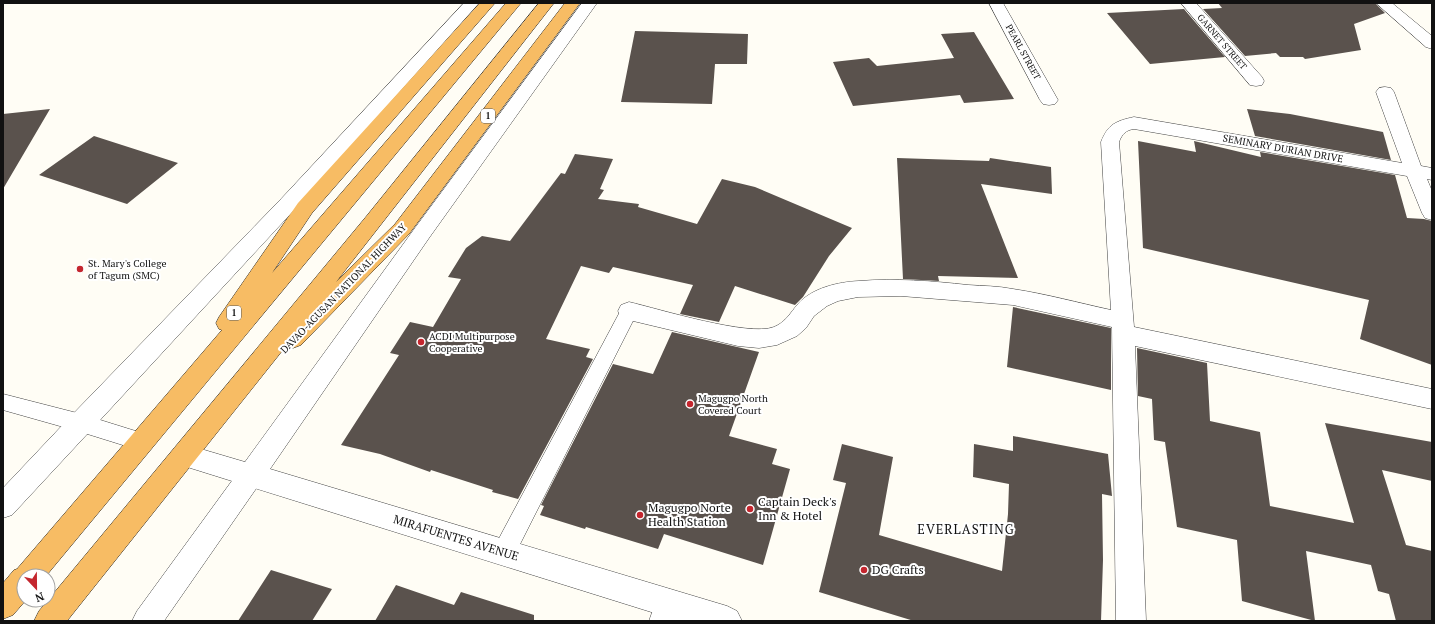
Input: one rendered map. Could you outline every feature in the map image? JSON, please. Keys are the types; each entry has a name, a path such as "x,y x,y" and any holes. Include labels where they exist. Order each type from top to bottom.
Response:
{"highway":[{"name":"1","path":"163,418 305,208 488,3"},
{"name":"1","path":"35,568 514,3"},
{"name":"DAVAO-AGUSAN NATIONAL HIGHWAY","path":"49,621 547,3"},
{"name":"DAVAO-AGUSAN NATIONAL HIGHWAY","path":"204,429 402,229 573,3"},
{"path":"3,605 16,590"}],"street":[{"path":"3,506 288,204 472,3"},
{"path":"147,621 422,233 590,3"},
{"name":"PEARL STREET","path":"996,3 1049,100"},
{"name":"GARNET STREET","path":"1188,3 1256,81"},
{"path":"1382,3 1432,44"},
{"path":"1385,92 1414,171 1432,213"},
{"name":"SEMINARY DURIAN DRIVE","path":"1123,327 1110,142 1114,132 1122,126 1134,123 1432,174"},
{"path":"629,311 738,337 759,339 777,336 790,330 798,322 806,310 819,300 834,293 858,289 901,288 1013,297 1123,327 1432,399"},
{"path":"1123,327 1131,621"},
{"name":"MIRAFUENTES AVENUE","path":"184,455 504,552 666,612 727,621"}],"lane":[{"path":"504,552 629,311"},
{"path":"3,402 81,423 142,442"}],"building":[{"path":"1218,3 1375,3 1385,13 1354,24 1361,50 1305,59 1303,57 1280,57 1276,53 1245,56 1203,9 1222,8"},
{"path":"1184,9 1225,57 1150,64 1107,13"},
{"path":"635,31 748,34 747,64 715,64 712,104 621,102"},
{"path":"974,32 1014,99 964,103 960,95 853,106 833,62 869,58 877,66 954,58 941,34"},
{"path":"50,109 3,189 3,114"},
{"path":"1247,109 1290,114 1383,132 1391,160 1255,136"},
{"path":"94,136 178,163 127,204 39,175"},
{"path":"1138,141 1196,152 1194,141 1261,157 1260,152 1395,175 1407,218 1432,221 1432,365 1360,339 1369,300 1143,248"},
{"path":"575,154 613,159 600,189 604,190 598,199 639,204 638,207 697,224 722,179 755,187 852,228 829,256 803,297 795,305 735,286 719,322 680,314 693,285 613,267 609,273 581,266 546,339 590,349 586,357 593,359 518,499 492,492 493,490 431,470 430,472 380,454 341,445 399,355 390,353 410,322 433,327 461,279 448,277 466,248 482,236 510,241 561,173 565,174"},
{"path":"897,158 989,161 990,158 1051,167 1052,194 981,184 1018,278 938,276 939,281 903,279"},
{"path":"1013,307 1111,328 1111,390 1007,367"},
{"path":"672,332 759,352 729,436 777,449 772,464 790,469 763,565 664,534 658,549 586,527 585,529 540,515 544,506 541,505 613,364 653,374"},
{"path":"1137,348 1207,363 1210,421 1260,432 1270,506 1354,523 1325,423 1432,442 1432,481 1382,470 1406,545 1432,551 1432,621 1396,621 1389,594 1378,591 1371,565 1306,551 1315,621 1242,601 1237,540 1177,527 1165,442 1154,440 1152,399 1138,396"},
{"path":"1013,436 1108,454 1112,496 1102,494 1103,560 1101,621 914,621 819,592 846,483 833,480 842,444 893,457 879,535 1002,571 1008,514 1009,484 973,477 974,444 1013,451"},
{"path":"271,570 332,589 312,621 238,621"},
{"path":"396,585 454,605 461,592 534,615 534,621 375,621"}],"place":[{"name":"St. Mary's College of Tagum (SMC)","path":"80,269"},
{"name":"ACDI Multipurpose Cooperative","path":"421,342"},
{"name":"Magugpo North Covered Court","path":"690,404"},
{"name":"Captain Deck's Inn & Hotel","path":"750,509"},
{"name":"Magugpo Norte Health Station","path":"640,515"},
{"name":"DG Crafts","path":"864,570"}],"district":[{"name":"EVERLASTING","path":"966,529"}]}
